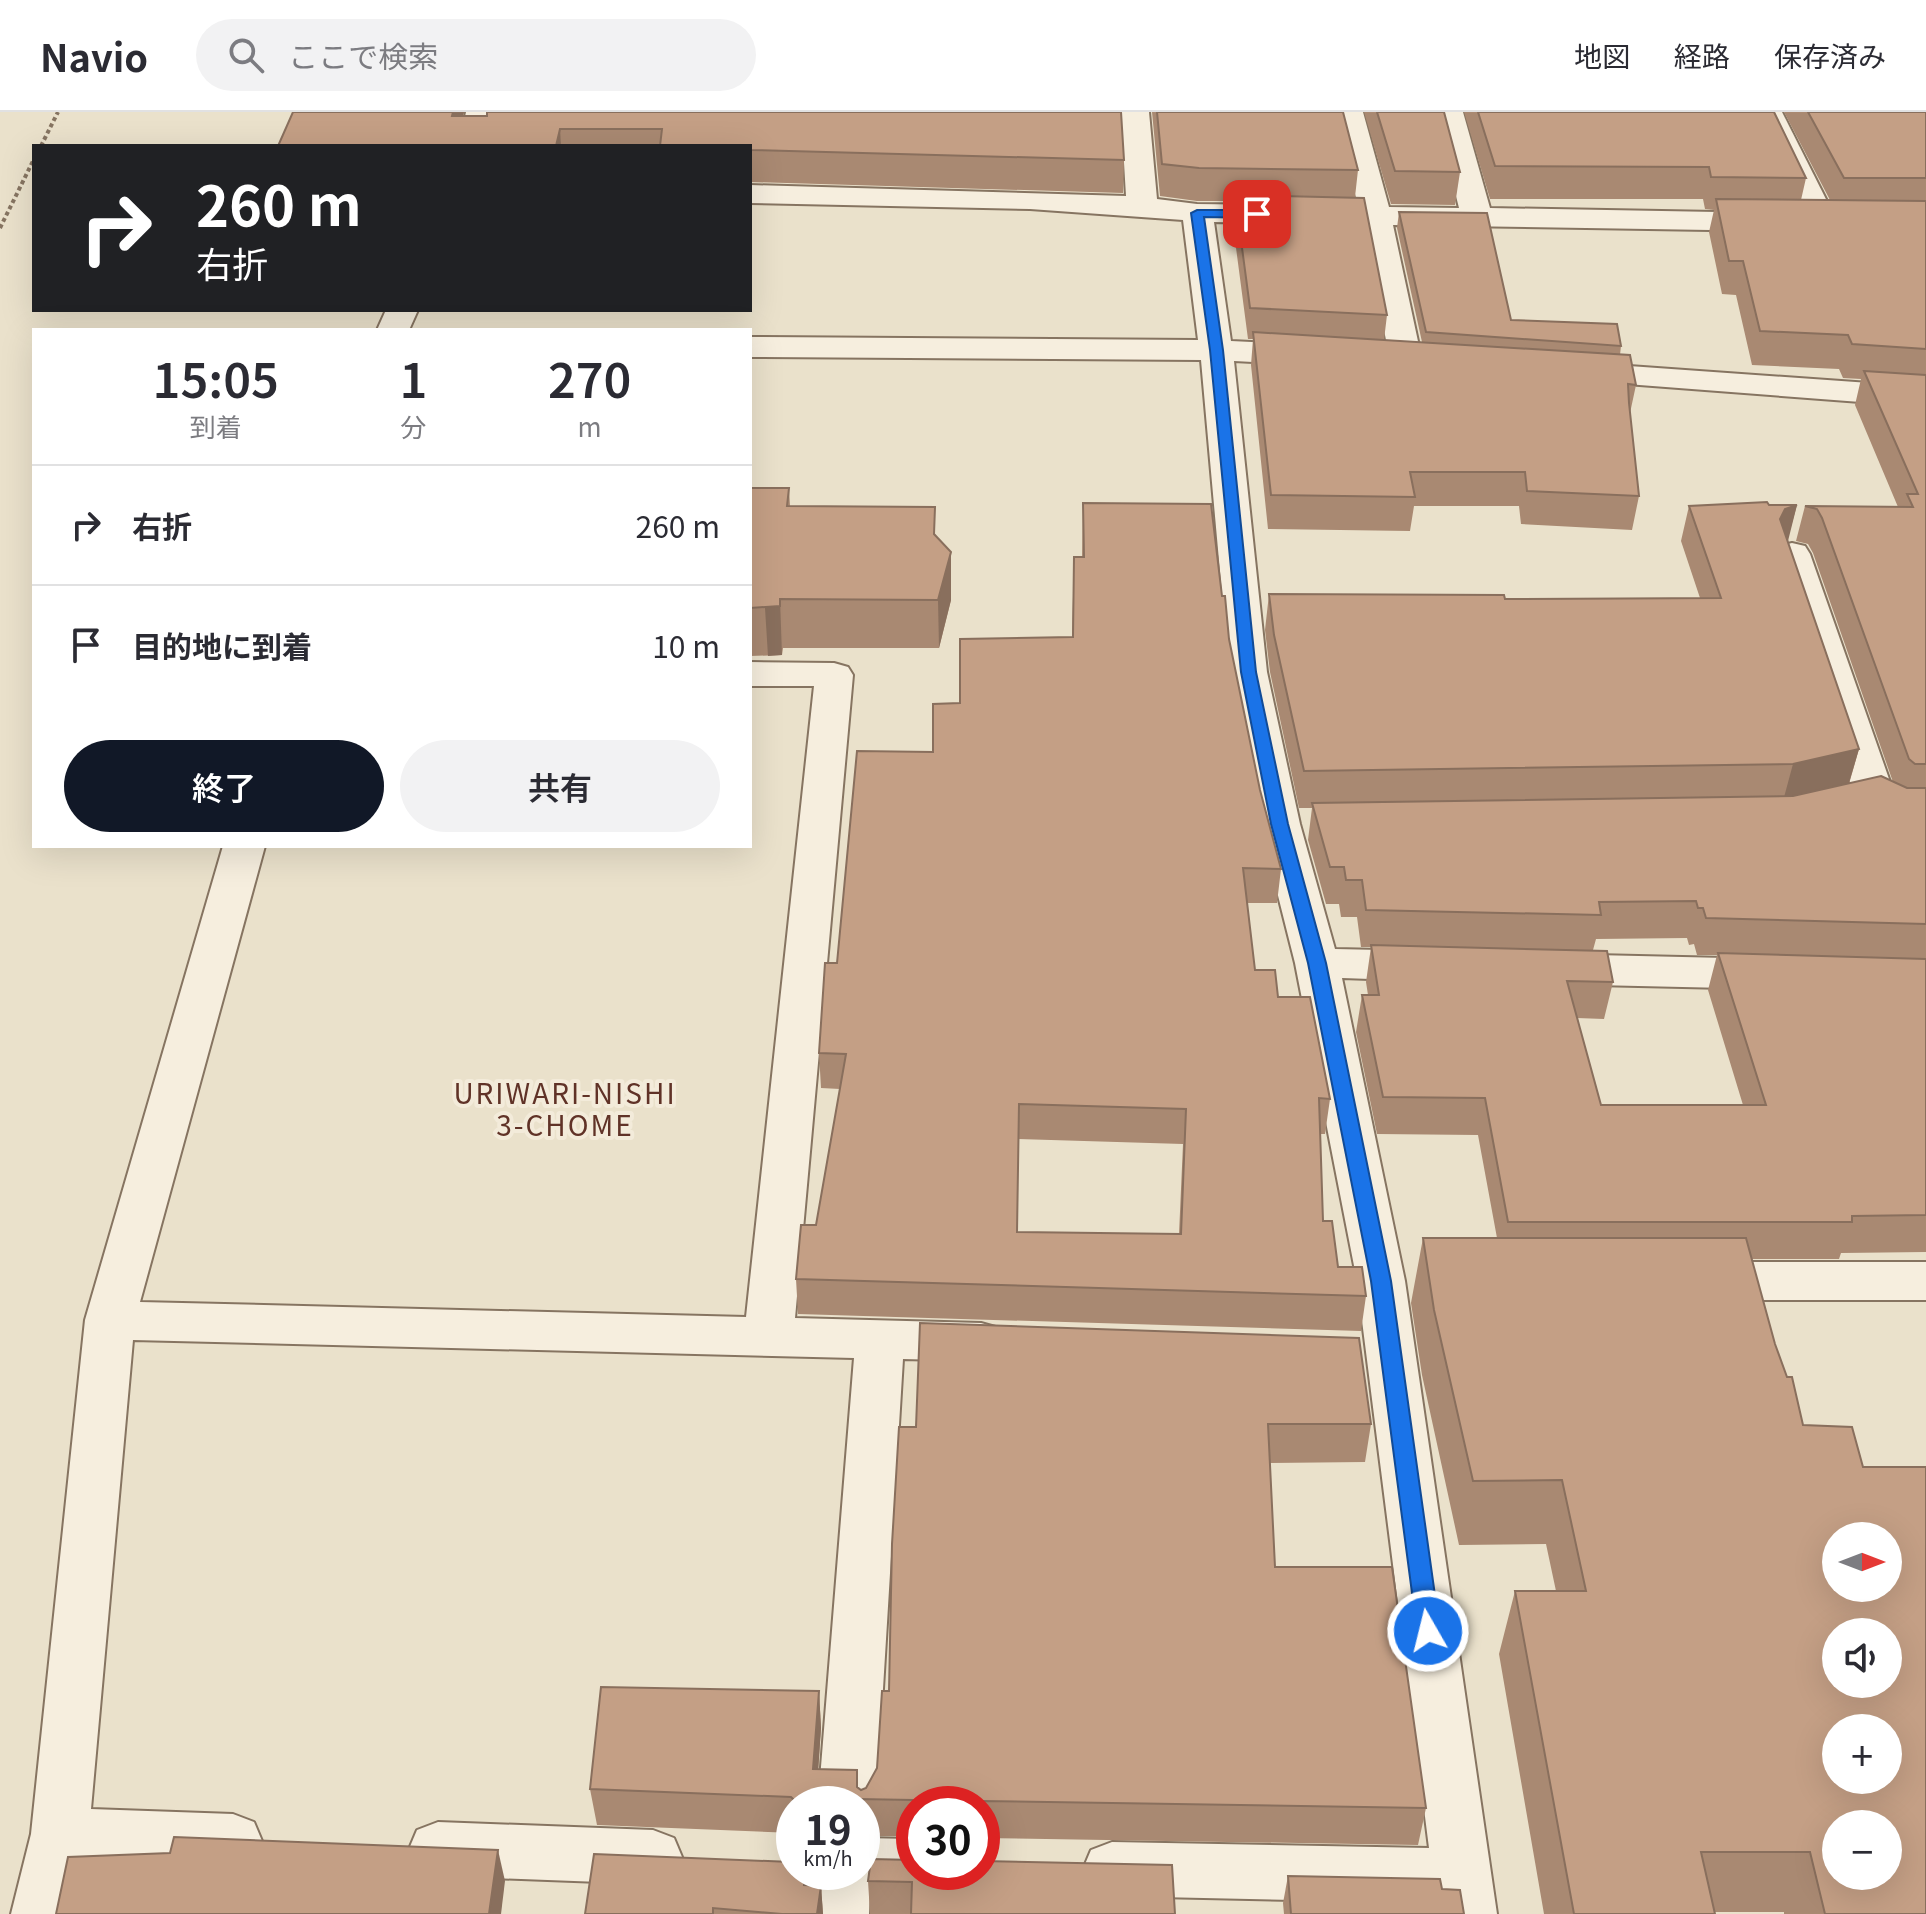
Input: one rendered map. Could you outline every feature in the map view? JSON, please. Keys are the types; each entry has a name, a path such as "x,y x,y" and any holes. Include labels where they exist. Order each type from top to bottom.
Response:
{"street":[{"path":"474,144 480,112"},
{"path":"1135,112 1142,206"},
{"path":"752,347 1216,350 1393,360 1376,216 1349,112"},
{"path":"1449,112 1477,217"},
{"path":"752,194 1030,200 1142,206 1197,213 1837,223 1768,112"},
{"path":"1062,1868 1464,1895 1367,1354 1404,1281 1317,963 1296,824 1248,672 1216,350 1197,213"},
{"path":"1548,370 1926,397"},
{"path":"1792,554 1875,796 1798,813"},
{"path":"752,674 834,675 769,1336"},
{"path":"41,1914 60,1834 110,1320 243,848"},
{"path":"1317,963 1472,967"},
{"path":"1519,968 1815,975"},
{"path":"1661,1281 1926,1281"},
{"path":"110,1320 1024,1343"},
{"path":"848,1786 880,1338"},
{"path":"60,1834 283,1843"},
{"path":"395,1847 698,1859"},
{"path":"839,1914 841,1890"}],"path":[{"path":"42,144 58,112"},
{"path":"0,228 32,163"}],"building":[{"path":"293,112 453,112 452,116 487,116 487,112 1121,112 1124,160 752,150 752,144 660,144 662,129 560,129 556,144 279,144"},
{"path":"1157,112 1343,112 1358,170 1199,168 1162,164"},
{"path":"1377,112 1444,112 1460,172 1395,171"},
{"path":"1478,112 1774,112 1806,178 1711,177 1709,167 1495,166"},
{"path":"1808,112 1926,112 1926,178 1844,178"},
{"path":"1235,195 1364,198 1387,315 1250,308"},
{"path":"1716,199 1926,201 1926,349 1852,344 1848,335 1760,331 1743,261 1729,261"},
{"path":"1399,212 1487,213 1511,320 1617,324 1621,346 1426,332"},
{"path":"1253,332 1630,355 1636,385 1628,384 1639,496 1527,491 1525,472 1410,472 1415,497 1271,495"},
{"path":"1864,371 1926,375 1926,764 1915,764 1909,759 1822,518 1817,509 1805,506 1913,507 1907,494 1918,494"},
{"path":"752,488 789,488 787,506 935,507 934,534 951,552 938,600 780,599 780,606 752,608"},
{"path":"1767,502 1769,505 1797,505 1785,509 1780,519 1859,749 1793,764 1304,771 1274,635 1269,594 1504,595 1505,599 1721,598 1689,506"},
{"path":"1083,503 1211,504 1229,639 1260,790 1281,869 1243,868 1255,970 1275,970 1278,997 1310,997 1330,1099 1319,1098 1323,1221 1332,1221 1338,1267 1362,1267 1366,1296 796,1279 801,1225 816,1225 846,1054 819,1053 825,963 837,963 857,751 933,752 933,704 960,703 960,639 1073,637 1074,557 1084,557","holes":["1019,1104 1186,1109 1181,1234 1017,1232"]},
{"path":"1881,776 1907,788 1926,788 1926,924 1706,918 1703,908 1698,908 1696,901 1599,902 1601,915 1366,910 1362,880 1346,880 1344,867 1330,867 1312,803 1793,796"},
{"path":"1371,945 1607,951 1613,982 1567,981 1601,1105 1766,1105 1718,953 1926,959 1926,1215 1852,1216 1852,1222 1508,1222 1485,1098 1383,1097 1362,995 1379,995"},
{"path":"1423,1238 1746,1238 1775,1344 1787,1377 1792,1377 1803,1425 1852,1427 1863,1467 1926,1467 1926,1914 1825,1914 1810,1852 1701,1852 1715,1914 1574,1914 1515,1591 1586,1591 1562,1480 1473,1481 1434,1310"},
{"path":"920,1323 1359,1338 1371,1424 1268,1424 1275,1567 1392,1567 1426,1808 1000,1801 1000,1786 896,1786 896,1800 880,1799 880,1786 867,1786 877,1768 882,1691 889,1691 892,1544 899,1427 916,1427"},
{"path":"601,1687 819,1691 813,1769 857,1770 857,1786 776,1786 776,1796 590,1789"},
{"path":"174,1837 498,1850 489,1914 56,1914 68,1857 170,1853"},
{"path":"594,1854 776,1861 776,1890 820,1890 817,1914 713,1908 713,1914 585,1914"},
{"path":"880,1859 896,1860 896,1882 880,1881"},
{"path":"1000,1861 1172,1865 1175,1914 911,1914 912,1890 1000,1890"},
{"path":"1288,1876 1440,1879 1442,1889 1460,1890 1464,1914 1291,1914"}],"district":[{"name":"URIWARI-NISHI 3-CHOME","path":"565,1110"}],"route":[{"path":"1257,214 1197,213 1216,350 1248,672 1280,824 1317,963 1381,1281 1428,1631"}]}
